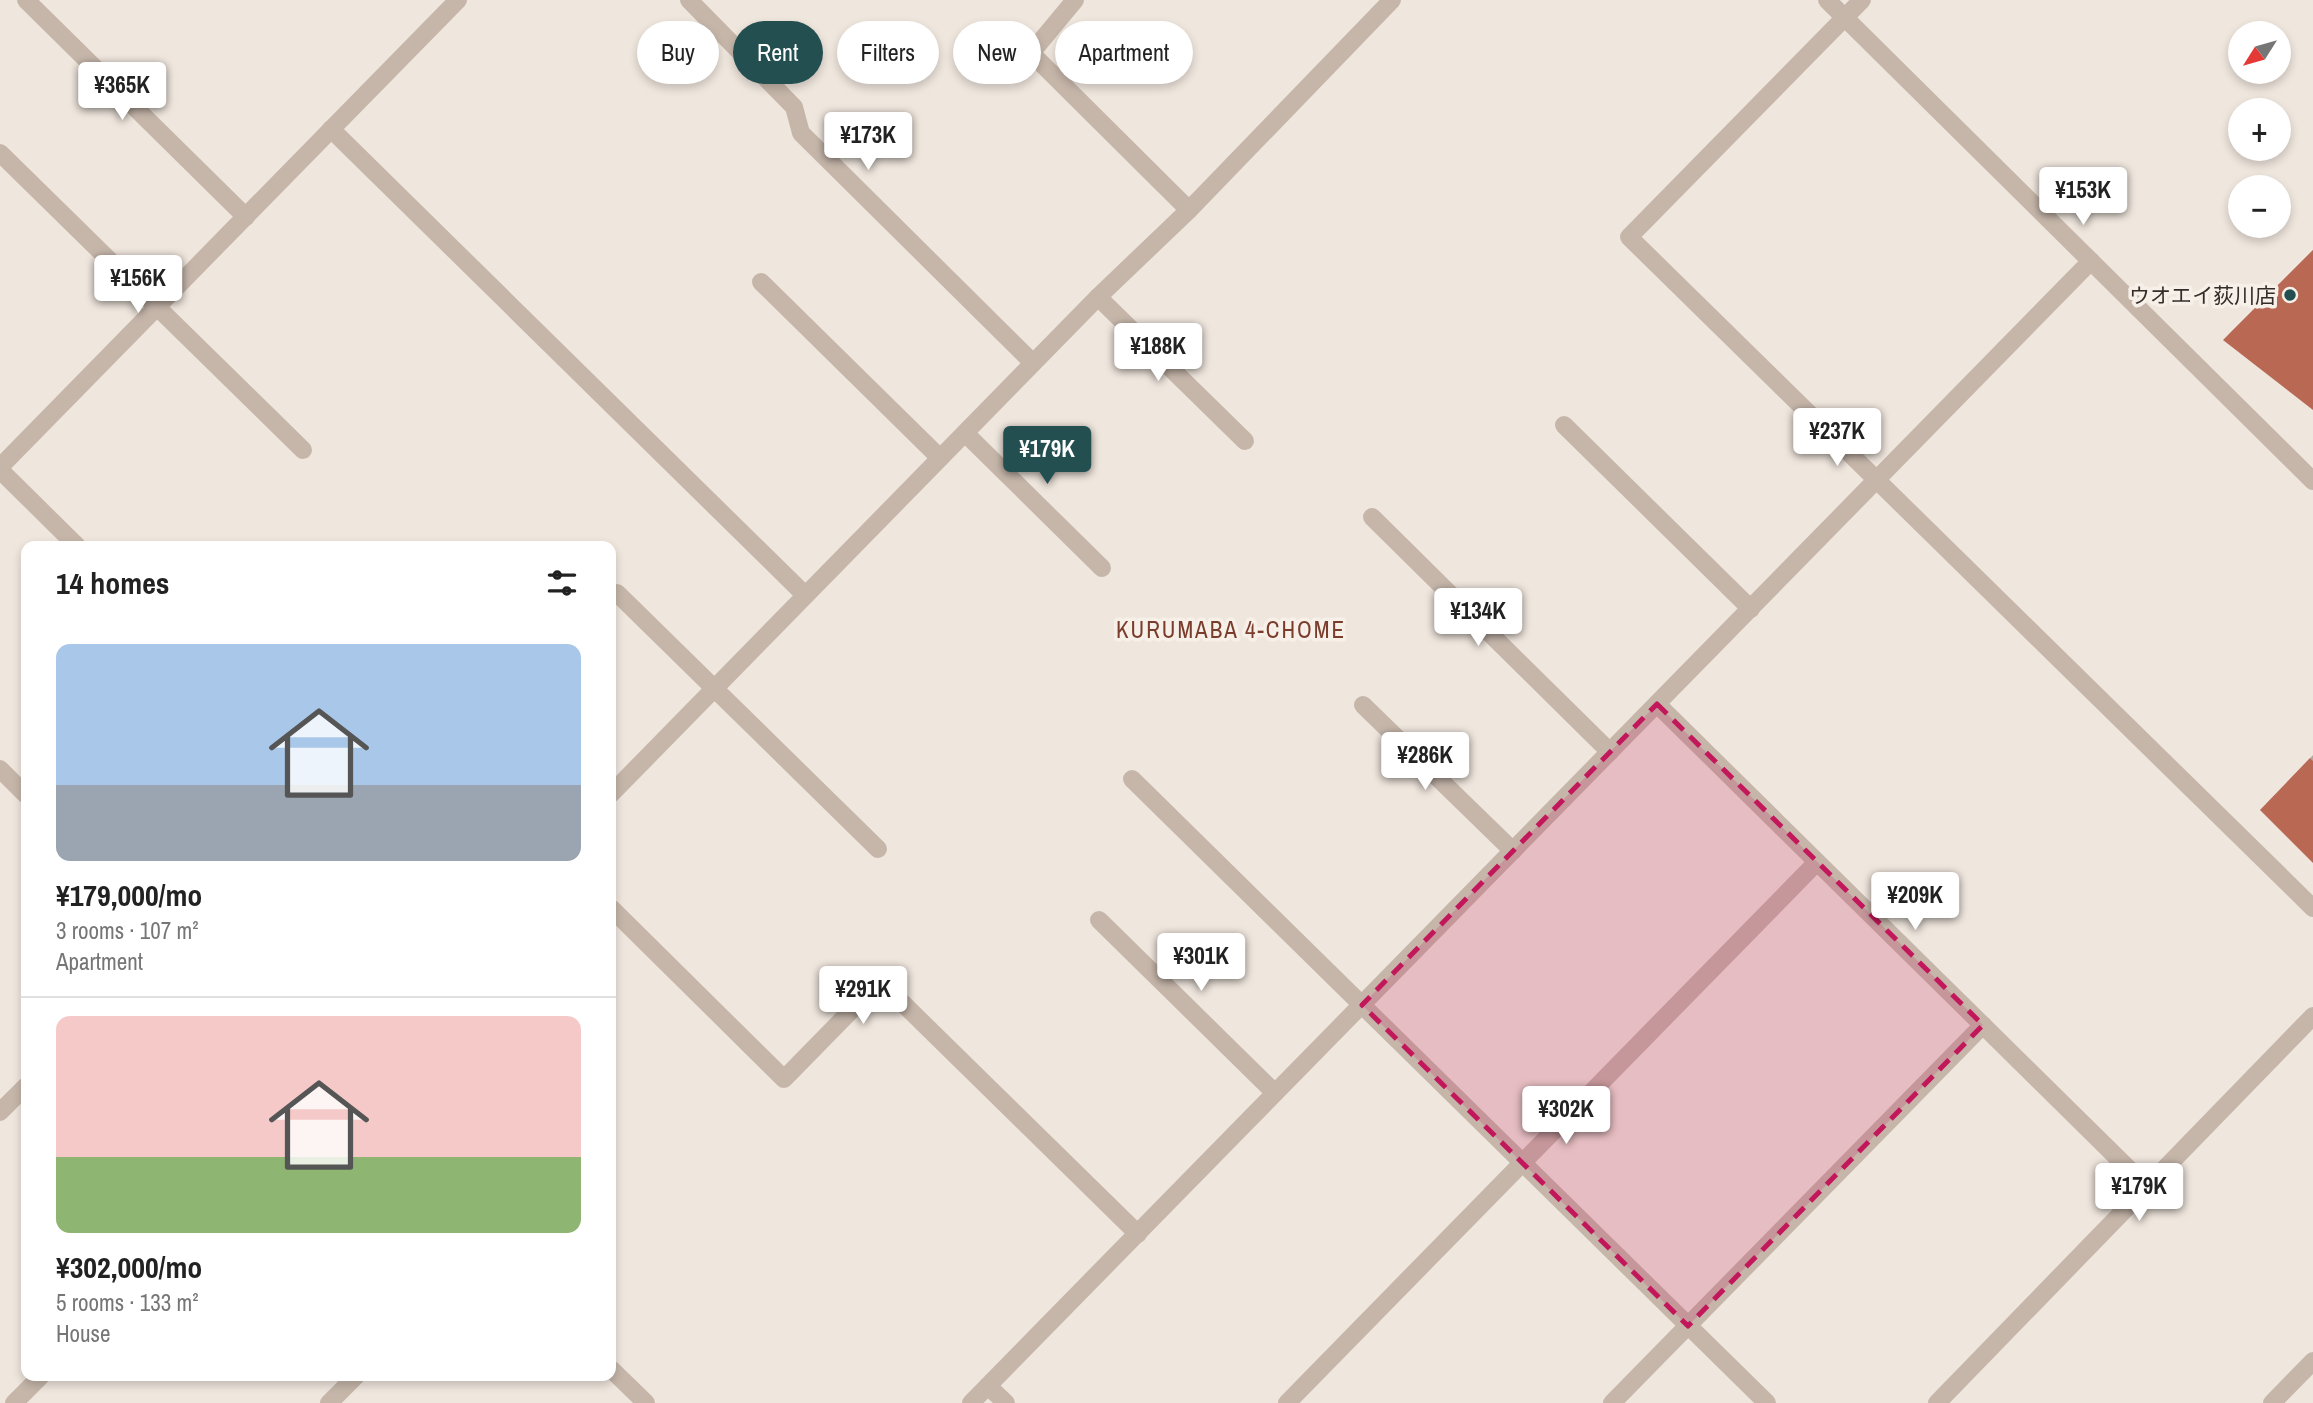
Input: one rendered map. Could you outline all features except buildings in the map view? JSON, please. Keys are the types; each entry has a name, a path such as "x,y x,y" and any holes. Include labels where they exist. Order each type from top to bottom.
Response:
{"street":[{"path":"26,0 246,217"},
{"path":"72,541 0,469 458,0"},
{"path":"689,0 794,107 801,134 1033,363"},
{"path":"1075,0 1031,54 1189,210"},
{"path":"616,789 1098,297 1189,210 1392,0"},
{"path":"1827,0 2313,481"},
{"path":"1862,0 1629,237 2313,908"},
{"path":"331,129 805,596"},
{"path":"0,153 303,450"},
{"path":"971,1403 2091,261"},
{"path":"761,282 940,458"},
{"path":"1098,297 1245,441"},
{"path":"1564,425 1751,608"},
{"path":"965,433 1102,568"},
{"path":"1372,517 1610,752"},
{"path":"617,593 878,849"},
{"path":"1657,704 2147,1186"},
{"path":"1363,705 1513,851"},
{"path":"0,795 6,776 21,790"},
{"path":"1132,779 1767,1403"},
{"path":"1287,1403 1817,862"},
{"path":"616,913 784,1079 880,981 1138,1234"},
{"path":"1099,920 1275,1093"},
{"path":"1937,1403 2313,1016"},
{"path":"1612,1403 1983,1025"},
{"path":"0,1112 21,1091"},
{"path":"2272,1403 2313,1361"},
{"path":"616,1374 646,1403"},
{"path":"14,1403 36,1381"},
{"path":"329,1403 351,1381"},
{"path":"988,1386 1006,1403"}],"highlighted area":[{"path":"1657,704 1983,1025 1688,1326 1362,1005"}],"place":[{"name":"ウオエイ荻川店","path":"2290,295"}],"district":[{"name":"KURUMABA 4-CHOME","path":"1231,629"}]}
